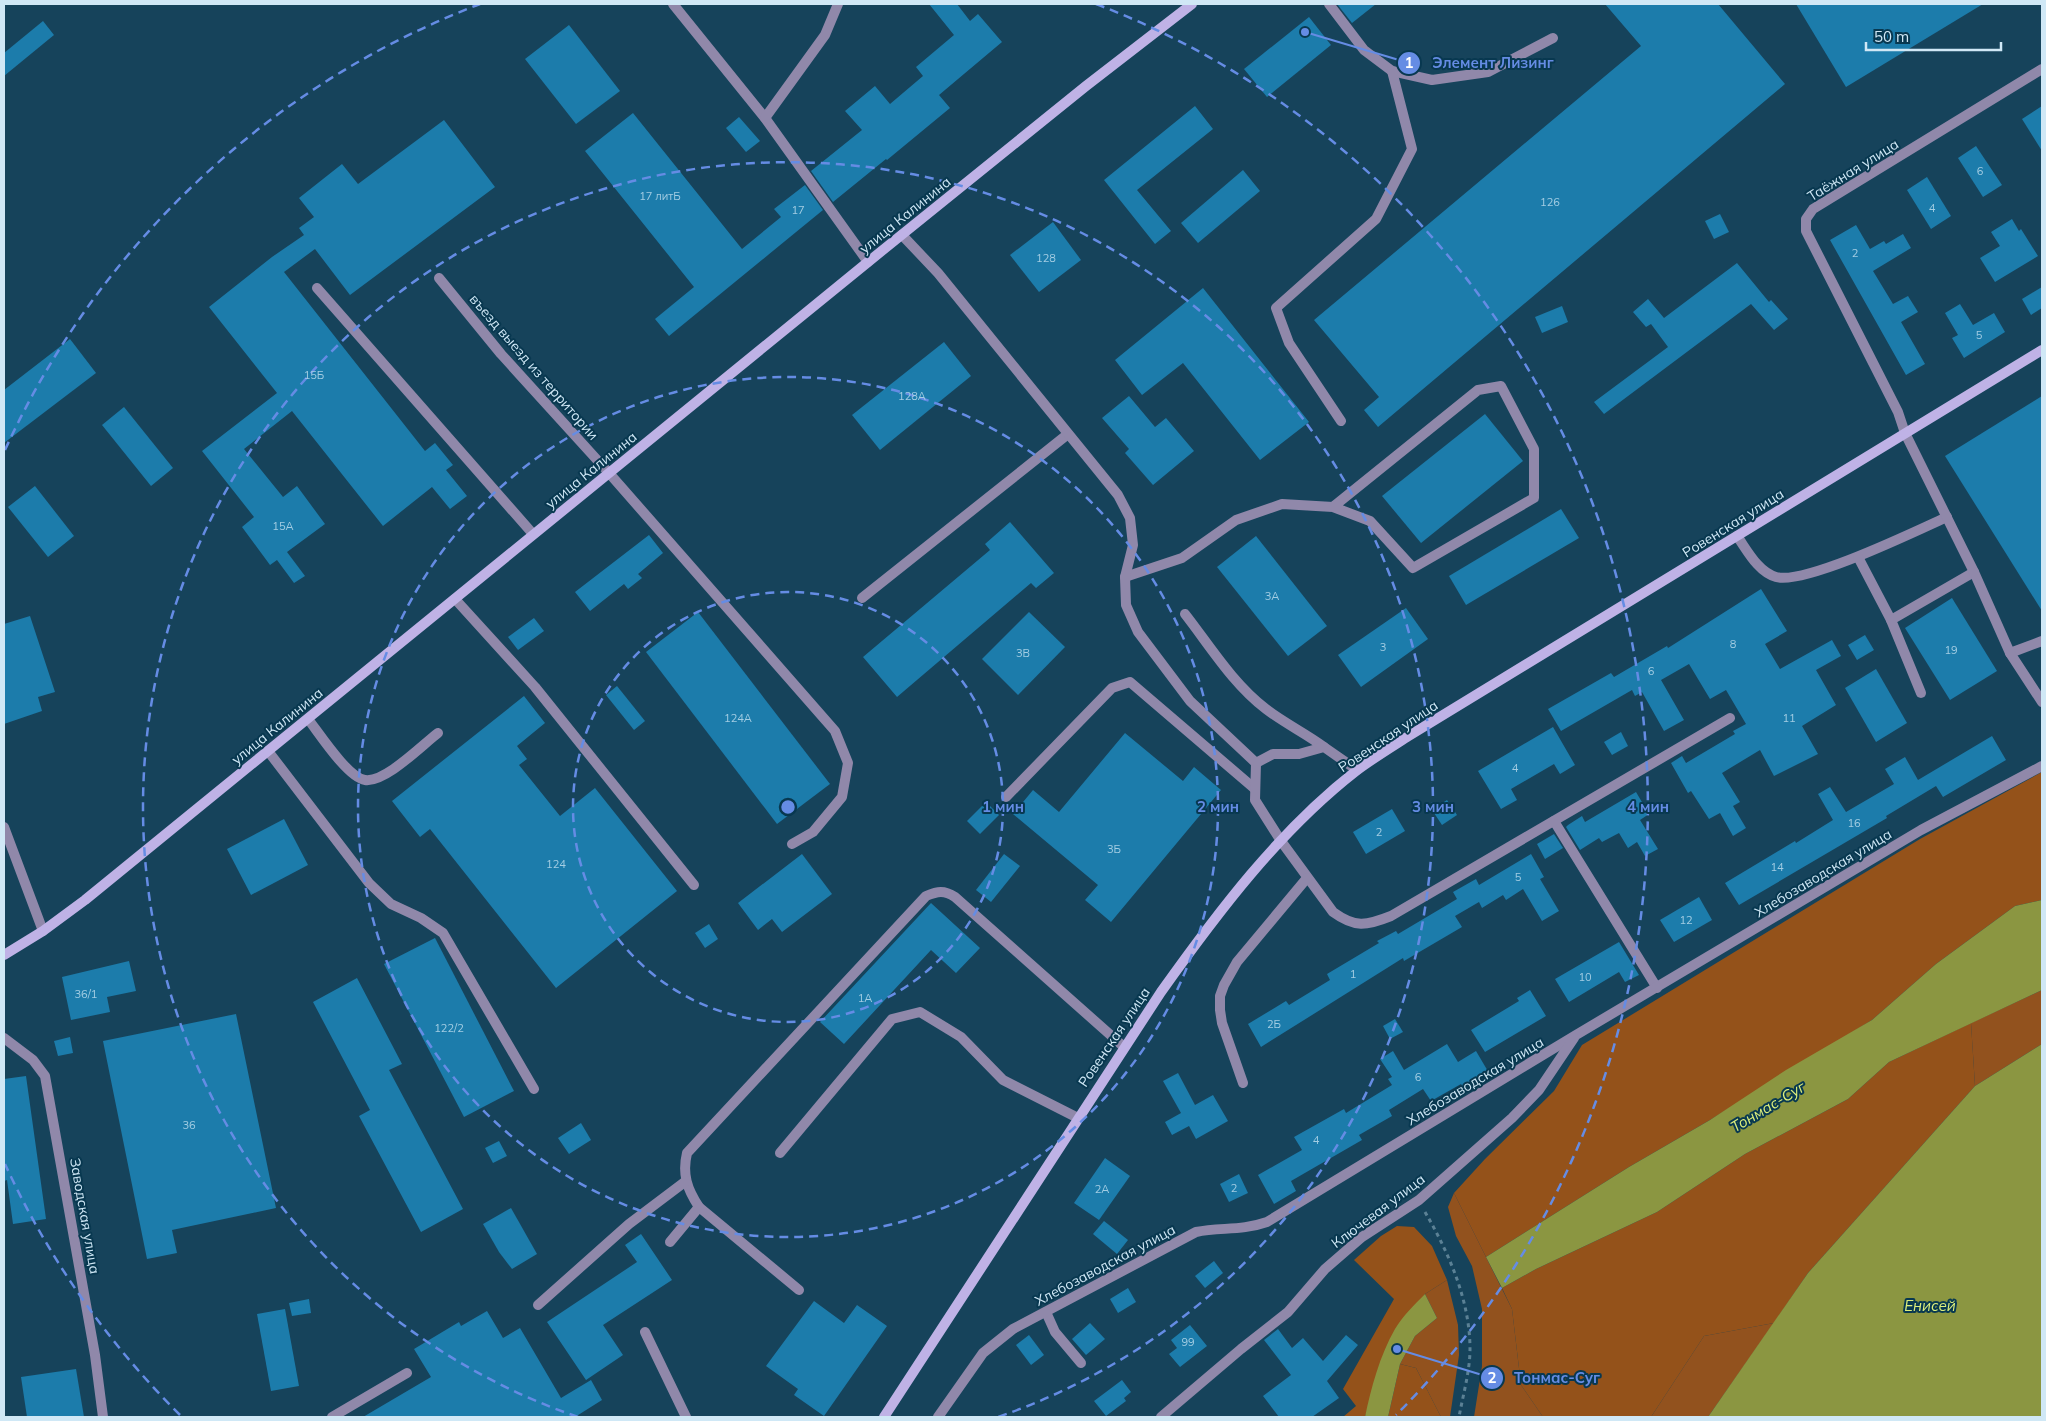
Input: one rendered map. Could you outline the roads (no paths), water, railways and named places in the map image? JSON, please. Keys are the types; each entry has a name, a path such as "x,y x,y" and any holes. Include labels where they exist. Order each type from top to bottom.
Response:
{"main road":[{"name":"улица Калинина","path":"4,955 43,931 86,900 868,262 1086,86 1192,4"},
{"name":"Ровенская улица","path":"884,1417 1124,1046 1206,928 1281,841 1324,798 1357,770 1407,737 2042,350"}],"street":[{"path":"673,4 765,118 868,262"},
{"path":"765,118 825,35 838,4"},
{"path":"1329,4 1364,50 1392,71 1432,80 1488,72 1553,38"},
{"name":"Таёжная улица","path":"1905,433 1898,412 1806,231 1806,219 1813,209 2042,69"},
{"path":"1341,421 1289,343 1276,308 1376,219 1412,149 1392,71"},
{"path":"902,235 938,273 1118,495 1130,518 1133,546 1125,577 1126,606 1138,632 1190,701 1256,762 1255,800 1307,878 1333,912 1343,920 1355,924 1367,924 1391,916 1730,718"},
{"name":"въезд выезд из территории","path":"440,278 501,354 835,731 848,763 842,797 813,832 792,844"},
{"path":"317,288 533,534"},
{"path":"1125,577 1182,558 1236,520 1282,504 1332,506 1370,521 1413,568 1534,498 1534,449 1501,386 1478,390 1332,506"},
{"path":"1905,433 1948,517 2010,653 2042,702"},
{"path":"862,598 1068,434"},
{"path":"1737,536 1764,570 1775,577 1791,578 1858,556 1948,517"},
{"path":"1858,556 1891,620 1921,693"},
{"path":"1891,620 1974,572"},
{"path":"455,599 535,687 694,885"},
{"path":"1185,614 1241,685 1265,708 1357,770"},
{"path":"2010,653 2042,641"},
{"path":"1006,797 1112,688 1130,682 1255,789"},
{"path":"308,719 347,768 363,780 374,780 385,775 438,733"},
{"path":"1256,762 1272,754 1299,754 1324,747"},
{"path":"268,751 369,883 391,904 421,918 443,934 534,1089"},
{"name":"Хлебозаводская улица","path":"938,1417 982,1353 1013,1329 1196,1232 1213,1228 1233,1230 1250,1228 1267,1222 1576,1035 1921,830 2042,766"},
{"path":"1554,821 1657,988"},
{"path":"4,827 43,931"},
{"path":"1243,1083 1221,1016 1220,996 1237,962 1307,878"},
{"path":"799,1290 700,1207 691,1194 686,1181 684,1166 687,1153 926,896 937,891 946,892 955,897 1124,1046"},
{"path":"780,1153 892,1019 920,1012 961,1037 1002,1080 1078,1118"},
{"name":"Ключевая улица","path":"1161,1417 1288,1312 1325,1269 1362,1237 1419,1200 1512,1118 1539,1090 1576,1035"},
{"name":"Заводская улица","path":"4,1038 33,1060 45,1076 93,1345 103,1417"},
{"path":"538,1305 629,1224 686,1181"},
{"path":"670,1242 700,1207"},
{"path":"1046,1312 1055,1332 1081,1363"},
{"path":"645,1332 686,1417"},
{"path":"332,1417 407,1373"}],"water":[{"name":"Тонмас-Суг","path":"2042,900 2042,990 1889,1062 1848,1099 1745,1154 1657,1212 1536,1269 1502,1288 1486,1257 1629,1167 1710,1120 1786,1070 1872,1020 1936,964 2015,906"},
{"name":"Енисей","path":"2042,1044 2042,1417 1708,1417 1808,1273 1975,1086"},
{"path":"1425,1294 1437,1318 1415,1336 1400,1364 1388,1417 1365,1417 1377,1372 1390,1339 1402,1320"}],"place":[{"name":"Элемент Лизинг","path":"1305,32"},
{"name":"Тонмас-Суг","path":"1397,1349"}]}
